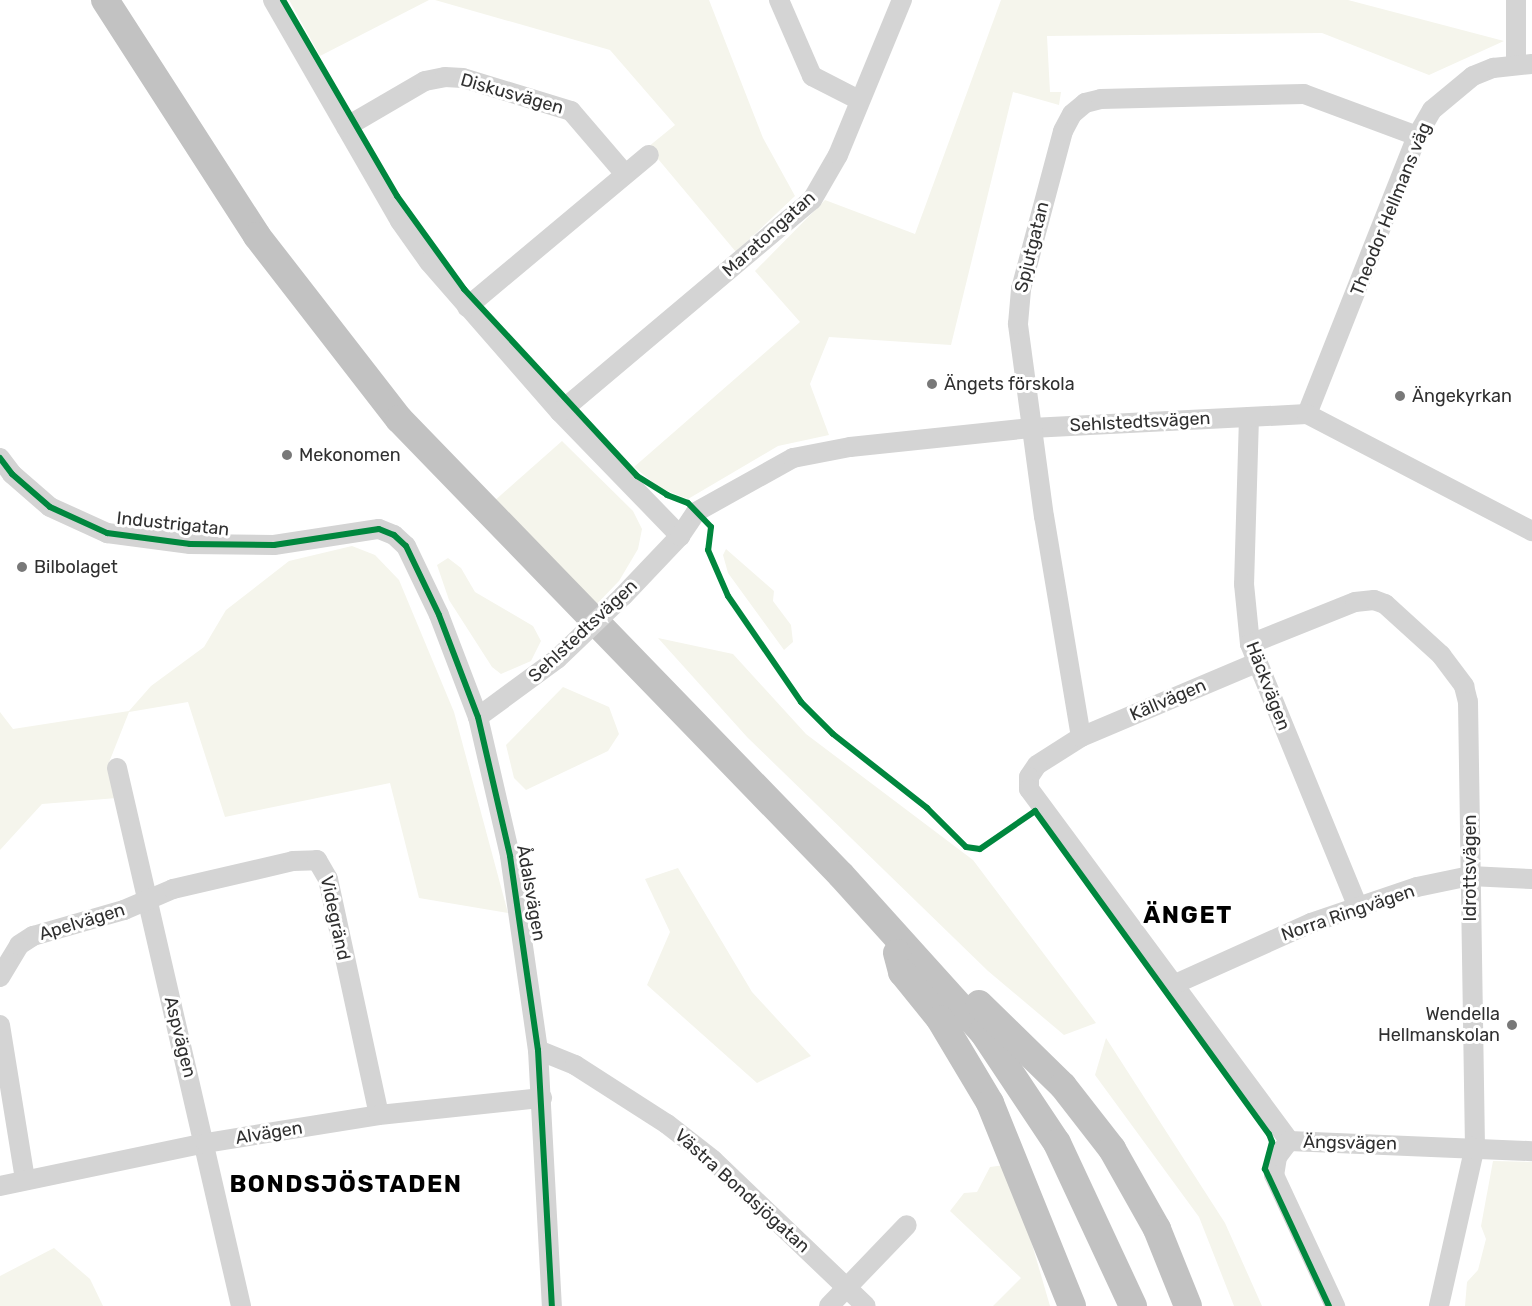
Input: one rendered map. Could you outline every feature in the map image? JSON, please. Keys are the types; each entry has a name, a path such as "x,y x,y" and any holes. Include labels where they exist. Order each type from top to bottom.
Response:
{"highway":[{"path":"85,0 265,273 382,421 897,953 996,1072 1096,1223"},
{"path":"105,0 257,236 399,419 841,876 983,1032 1019,1081 1058,1143 1133,1306"},
{"path":"897,953 902,972 940,1019 990,1103 1072,1306"},
{"path":"923,966 950,979 981,1005 1084,1111 1132,1181 1158,1229 1188,1306"}],"street":[{"path":"273,0 400,221 467,307 560,412 680,536"},
{"path":"779,0 812,76 859,100"},
{"name":"Maratongatan","path":"560,412 812,200 838,155 902,0"},
{"path":"1516,0 1524,64"},
{"name":"Theodor Hellmans väg","path":"1307,414 1416,136 1432,110 1451,91 1493,68 1524,64"},
{"name":"Diskusvägen","path":"346,127 425,81 445,77 463,78 571,111 625,174"},
{"name":"Spjutgatan","path":"1081,737 1031,428 1018,324 1021,289 1062,131 1072,114 1085,103 1101,99 1304,94 1416,136"},
{"path":"467,307 649,155"},
{"path":"1307,414 1532,531"},
{"name":"Sehlstedtsvägen","path":"478,717 557,659 623,596 680,536 696,512 777,465 809,453 1031,428 1307,414"},
{"name":"Häckvägen","path":"1249,417 1244,584 1250,644 1357,905"},
{"name":"Industrigatan","path":"0,458 12,474 50,507 80,523 131,538 190,544 274,545 368,529"},
{"name":"Ådalsvägen","path":"368,529 394,535 406,546 439,615 478,717 510,856 538,1050 552,1306"},
{"name":"Idrottsvägen","path":"1250,644 1365,599 1384,604 1441,655 1460,679 1468,702 1475,1146 1439,1306"},
{"name":"Källvägen","path":"1081,737 1256,663"},
{"name":"Ängsvägen","path":"1081,737 1037,765 1029,777 1029,789 1289,1141 1475,1146 1532,1151"},
{"name":"Aspvägen","path":"117,768 206,1143 241,1306"},
{"name":"Videgränd","path":"147,900 173,889 293,861 310,858 322,864 379,1115"},
{"name":"Norra Ringvägen","path":"1173,985 1357,905 1470,876 1532,879"},
{"name":"Apelvägen","path":"0,977 19,945 33,936 147,900"},
{"path":"0,1025 25,1179"},
{"name":"Västra Bondsjögatan","path":"538,1050 575,1065 668,1124 713,1160 866,1306"},
{"name":"Alvägen","path":"0,1186 206,1143 379,1115 542,1098"},
{"path":"1289,1141 1277,1156 1274,1175 1335,1306"},
{"path":"829,1306 907,1225"}],"shaded area":[{"path":"289,0 429,0 320,56"},
{"path":"435,0 709,0 763,138 795,196 736,252 648,147 675,125 610,50"},
{"path":"1001,0 1348,0 1504,41 1429,75 1322,33 1047,36 1050,92 1061,92 1059,105 1013,92 951,345 829,337 810,384 829,435 778,446 688,499 660,488 634,467 800,322 755,271 825,200 915,234"},
{"path":"562,441 633,511 642,529 638,549 619,581 594,607 493,502"},
{"path":"352,546 375,555 399,580 454,712 508,913 419,898 390,783 225,817 188,702 129,712 108,765 117,798 42,804 0,850 0,712 13,729 129,711 151,686 204,647 226,610 289,561"},
{"path":"726,549 774,591 773,601 791,625 793,642 784,650 728,573 723,555"},
{"path":"448,558 461,568 475,592 533,626 541,641 531,661 501,674 492,667 449,600 437,565"},
{"path":"658,638 733,654 806,734 973,860 1096,1023 1064,1035 988,971 747,737"},
{"path":"563,687 609,707 619,734 608,751 526,790 514,778 506,745"},
{"path":"678,868 752,992 811,1056 757,1083 647,985 670,932 645,879"},
{"path":"1106,1038 1225,1223 1262,1306 1234,1306 1199,1217 1095,1075"},
{"path":"1493,1161 1532,1162 1532,1306 1465,1306 1467,1282 1478,1270 1486,1239 1481,1226"},
{"path":"1005,1165 1027,1227 1050,1306 993,1306 1021,1278 950,1211 964,1193 977,1192 990,1167"},
{"path":"54,1248 90,1279 103,1306 0,1306 0,1276"}],"cycle path":[{"path":"283,0 397,196 464,289 637,476 667,495 688,503 711,527 708,550 728,596 801,702 833,734 927,808 966,847 980,849 1035,811 1269,1134 1272,1142 1265,1169 1329,1306"},
{"path":"0,458 12,474 50,507 107,533 190,544 274,545 379,529 394,535 406,546 439,615 478,717 510,856 538,1050 552,1306"}],"place":[{"name":"Ängets förskola","path":"932,384"},
{"name":"Ängekyrkan","path":"1400,396"},
{"name":"Mekonomen","path":"287,455"},
{"name":"Bilbolaget","path":"22,567"},
{"name":"Wendella Hellmanskolan","path":"1512,1025"}],"district":[{"name":"ÄNGET","path":"1188,916"},
{"name":"BONDSJÖSTADEN","path":"346,1185"}]}
